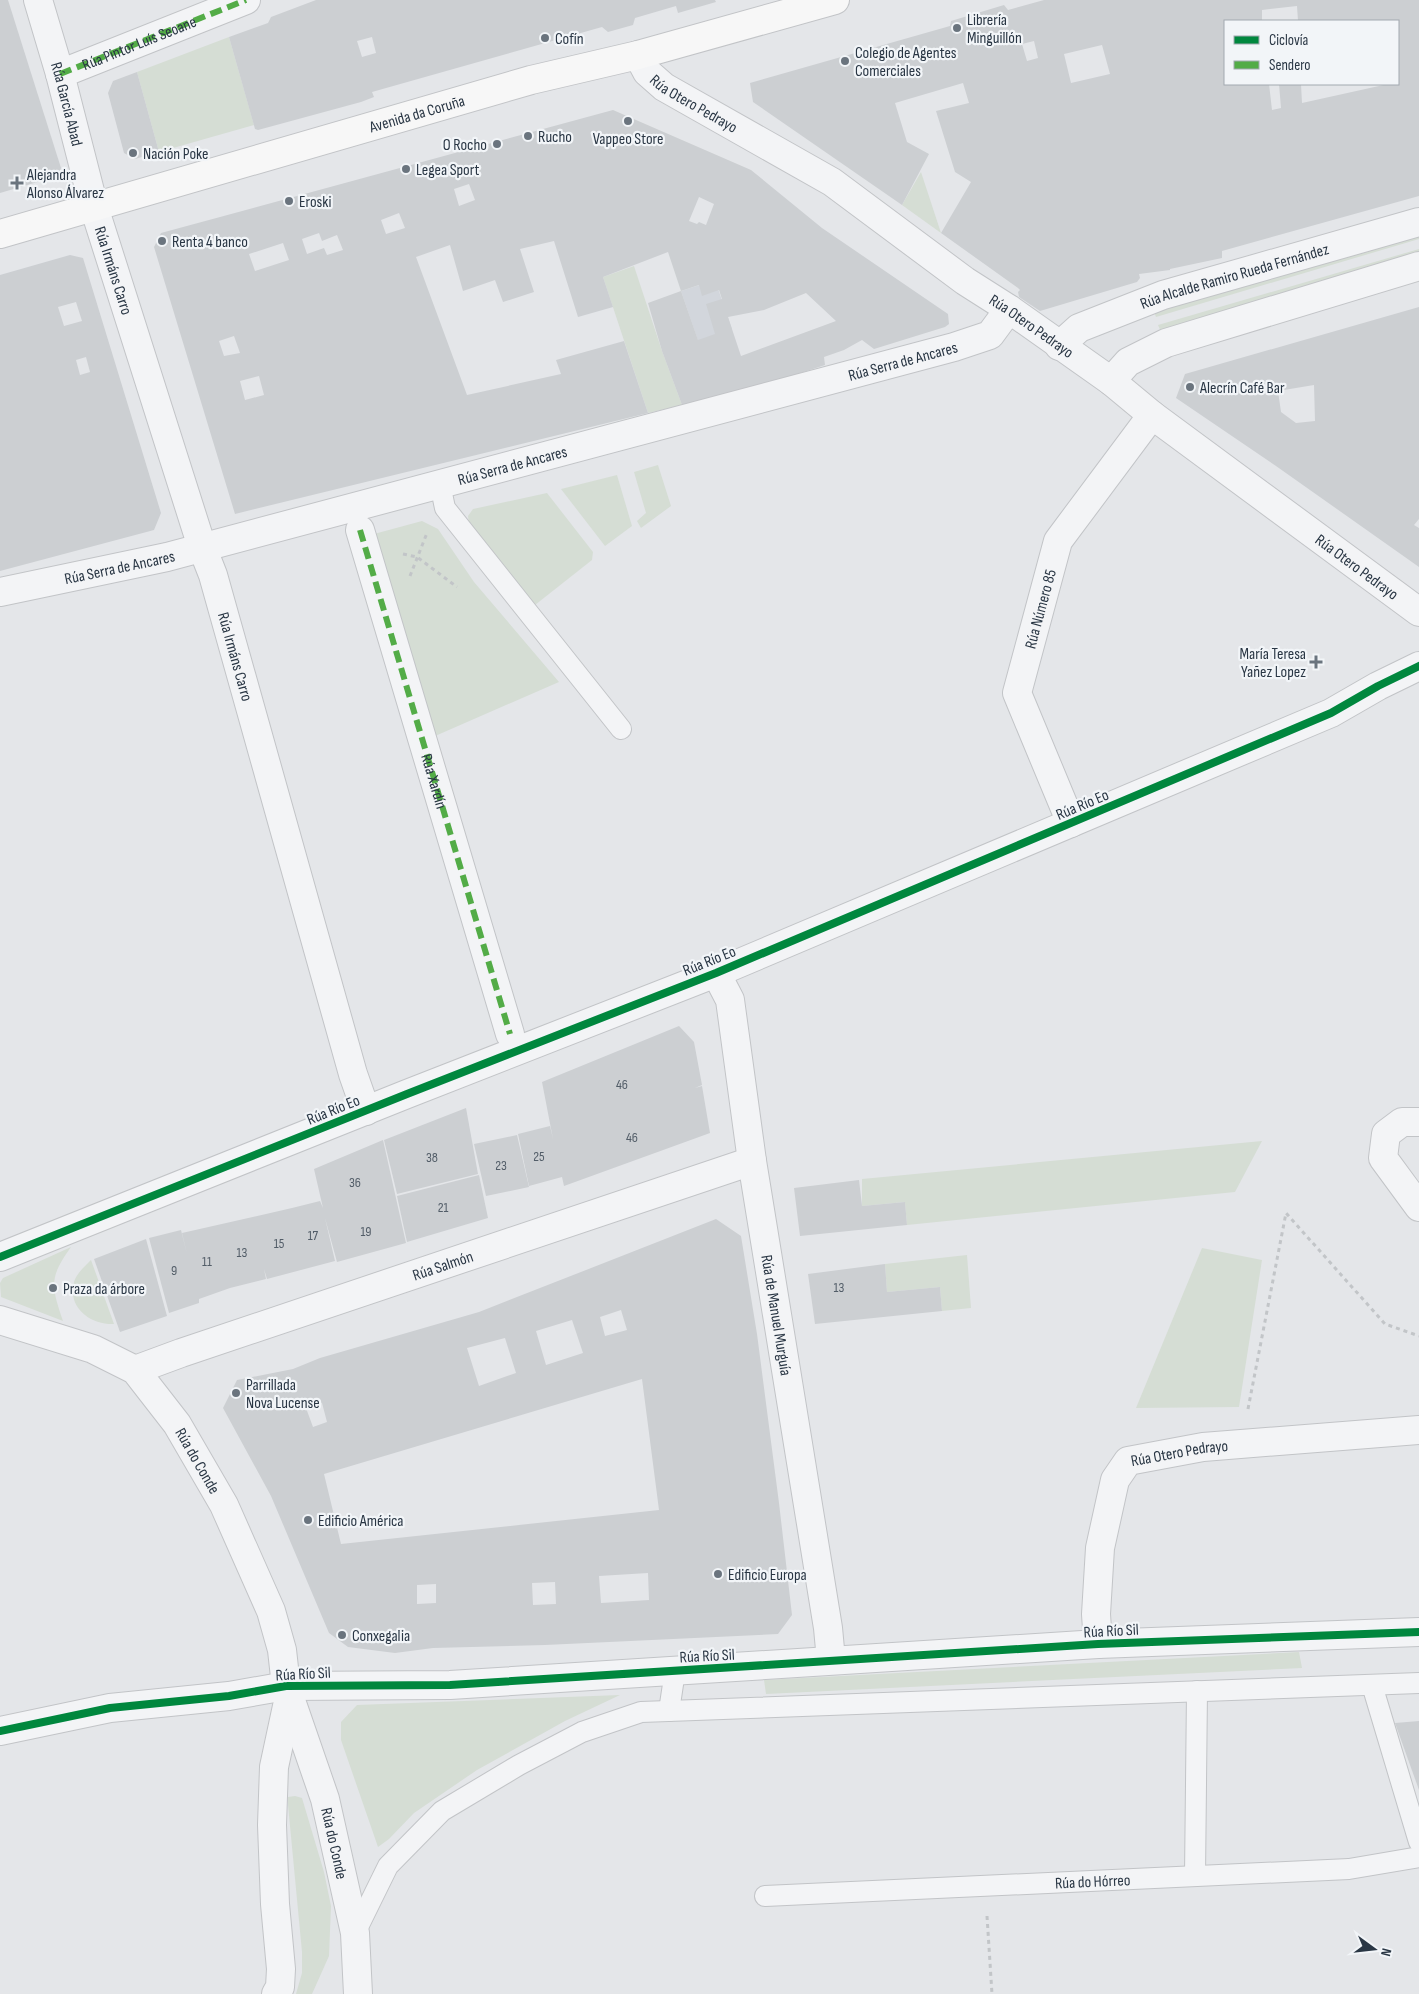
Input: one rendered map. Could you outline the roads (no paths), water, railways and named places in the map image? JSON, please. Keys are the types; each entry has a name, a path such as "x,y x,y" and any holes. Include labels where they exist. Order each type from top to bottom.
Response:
{"street":[{"name":"Rúa García Abad","path":"38,0 60,74 94,207"},
{"name":"Rúa Pintor Luís Seoane","path":"60,74 246,0"},
{"name":"Avenida da Coruña","path":"0,234 531,80 638,55 797,5 835,0"},
{"name":"Rúa Otero Pedrayo","path":"638,55 647,72 664,87 832,182 965,281 1009,309 1111,381 1152,415 1419,612"},
{"name":"Rúa Irmáns Carro","path":"94,207 202,547 213,575 350,1064 366,1111"},
{"name":"Rúa Alcalde Ramiro Rueda Fernández","path":"1059,346 1079,328 1162,295 1419,222"},
{"path":"1111,381 1128,362 1166,343 1419,266"},
{"name":"Rúa Serra de Ancares","path":"0,592 167,557 954,347 990,335 1009,309"},
{"name":"Rúa Número 85","path":"1071,823 1017,694 1058,541 1152,415"},
{"name":"Rúa Xardín","path":"361,533 510,1034"},
{"name":"Rúa Río Eo","path":"0,1257 716,973 1331,713 1378,686 1419,666"},
{"name":"Rúa de Manuel Murguía","path":"716,973 730,1000 752,1160 828,1628 831,1660"},
{"path":"1419,1122 1402,1122 1386,1134 1383,1158 1419,1207"},
{"name":"Rúa Salmón","path":"134,1370 752,1160"},
{"name":"Rúa do Conde","path":"0,1320 93,1349 134,1370 176,1424 224,1505 271,1611 282,1650 288,1691 326,1799 355,1933 358,1994"},
{"name":"Rúa Otero Pedrayo","path":"1098,1644 1096,1614 1100,1548 1115,1480 1128,1462 1203,1447 1419,1430"},
{"name":"Rúa Río Sil","path":"0,1731 110,1708 288,1691 450,1685 1098,1644 1419,1632"},
{"name":"Rúa do Conde","path":"278,1990 281,1969 275,1904 274,1766 288,1691"}],"lane":[{"path":"440,484 446,508 621,729"},
{"path":"669,1711 675,1671"},
{"path":"355,1933 388,1866 442,1811 519,1765 582,1732 641,1712 1419,1683"},
{"path":"1372,1685 1419,1842"},
{"path":"1196,1876 1198,1691"},
{"name":"Rúa do Hórreo","path":"765,1896 1349,1869 1419,1857"}],"place":[{"name":"Librería Minguillón","path":"957,28"},
{"name":"Cofín","path":"545,38"},
{"name":"Colegio de Agentes Comerciales","path":"845,61"},
{"name":"Vappeo Store","path":"628,121"},
{"name":"Rucho","path":"528,136"},
{"name":"O Rocho","path":"497,144"},
{"name":"Nación Poke","path":"133,153"},
{"name":"Legea Sport","path":"406,169"},
{"name":"Alejandra Alonso Álvarez","path":"17,183"},
{"name":"Eroski","path":"289,201"},
{"name":"Renta 4 banco","path":"162,241"},
{"name":"Alecrín Café Bar","path":"1190,387"},
{"name":"María Teresa Yañez Lopez","path":"1316,662"},
{"name":"Praza da árbore","path":"53,1288"},
{"name":"Parrillada Nova Lucense","path":"236,1393"},
{"name":"Edificio América","path":"308,1520"},
{"name":"Edificio Europa","path":"718,1574"},
{"name":"Conxegalia","path":"342,1635"}]}
